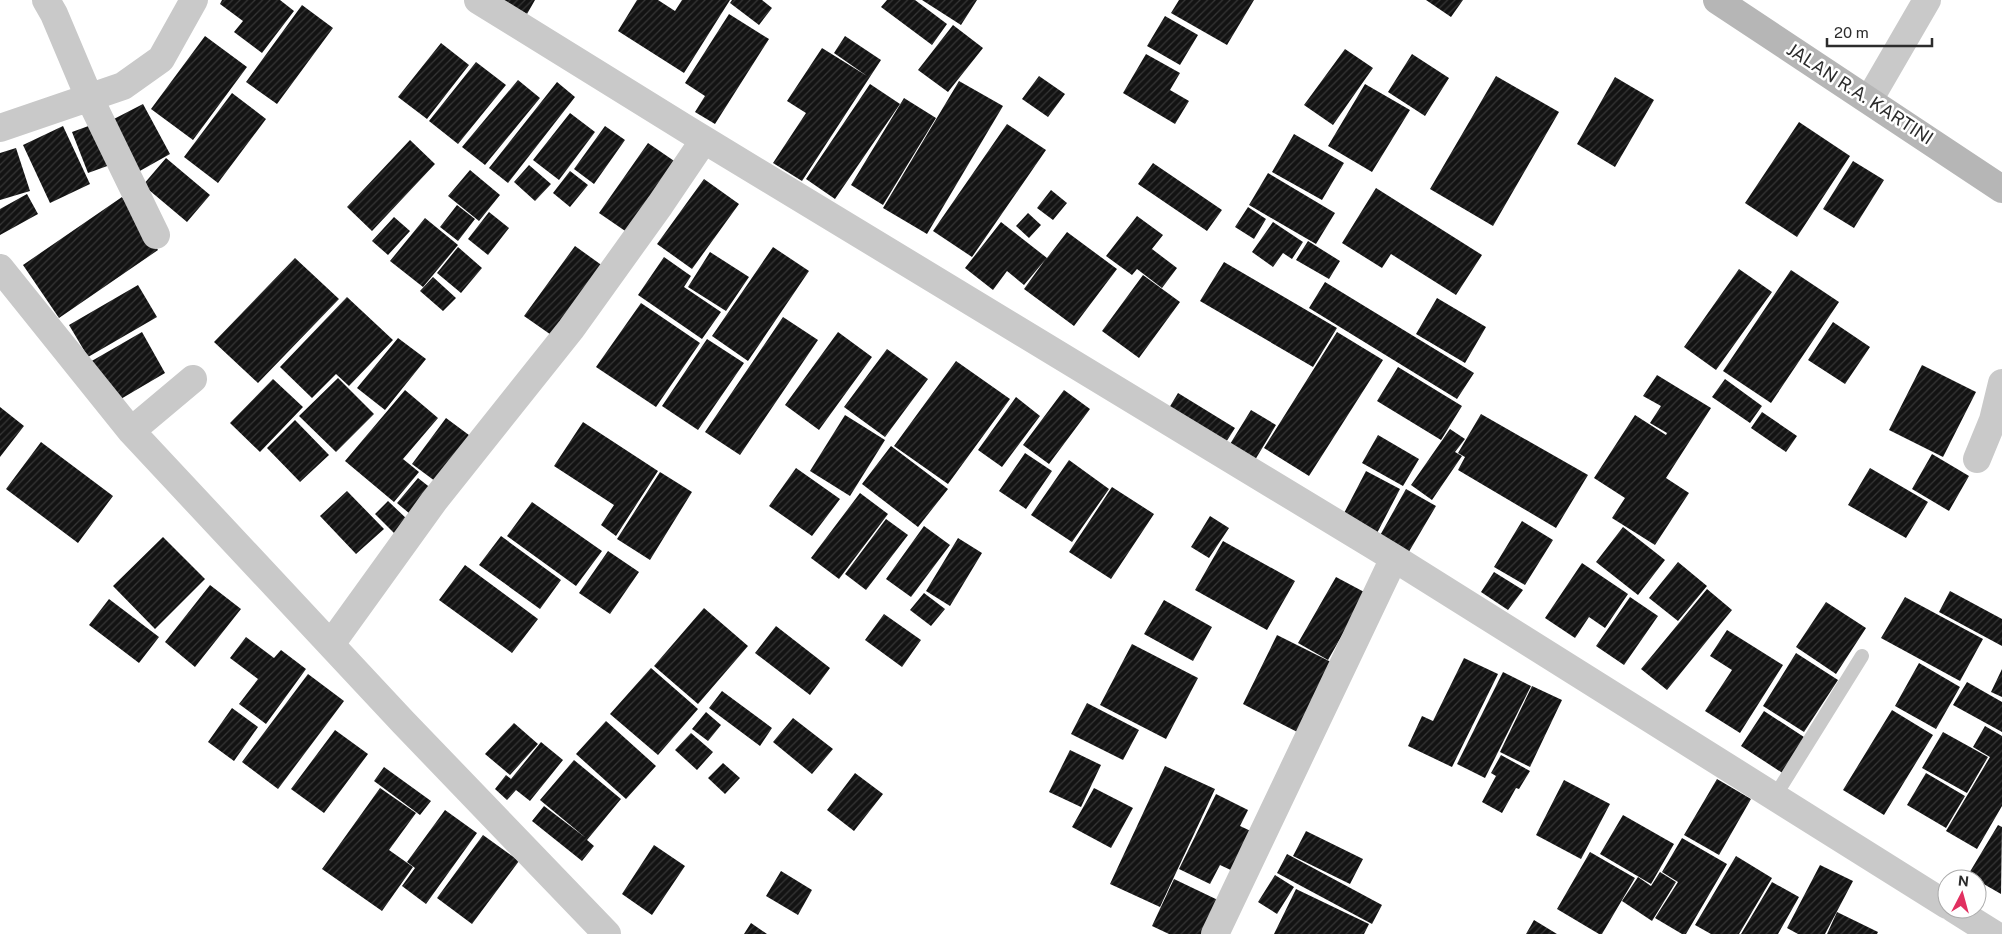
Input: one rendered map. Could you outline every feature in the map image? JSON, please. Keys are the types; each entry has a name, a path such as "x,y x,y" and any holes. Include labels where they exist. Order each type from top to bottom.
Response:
{"main road":[{"name":"JALAN R.A. KARTINI","path":"1717,0 2002,189"}],"street":[{"path":"46,0 156,235"},
{"path":"0,128 123,86 161,59 194,0"},
{"path":"478,0 704,140 1394,558 1937,899"},
{"path":"1864,96 1912,0"},
{"path":"1864,96 1927,0"},
{"path":"330,644 434,501 571,329 704,140"},
{"path":"0,268 330,644 607,934"},
{"path":"139,425 193,380"},
{"path":"1977,459 1993,420 2002,383"},
{"path":"1215,934 1394,558"},
{"path":"1970,919 1994,934"}],"lane":[{"path":"1775,796 1862,656"}],"building":[{"path":"222,0 280,0 294,11 262,53 234,32 243,21 220,4"},
{"path":"501,0 535,0 527,14"},
{"path":"637,0 658,0 675,11 682,0 730,0 684,73 618,31"},
{"path":"732,0 762,0 772,8 759,25 730,3"},
{"path":"887,0 915,0 947,24 932,45 881,7"},
{"path":"922,0 977,0 961,25"},
{"path":"1179,0 1254,0 1227,45 1171,13"},
{"path":"1426,0 1463,0 1451,17"},
{"path":"302,5 333,28 277,104 246,82"},
{"path":"729,14 769,39 715,124 695,112 705,96 685,83"},
{"path":"1165,16 1198,35 1180,65 1147,46"},
{"path":"953,25 983,48 948,92 918,70"},
{"path":"205,36 247,67 193,140 151,109"},
{"path":"845,36 881,60 802,181 773,163 806,113 787,101 822,48 867,76 834,53"},
{"path":"441,43 469,65 427,119 398,97"},
{"path":"1345,49 1373,68 1333,125 1304,105"},
{"path":"1146,54 1180,73 1170,90 1189,101 1175,124 1123,93"},
{"path":"1412,54 1449,78 1425,116 1388,92"},
{"path":"476,62 506,85 458,144 429,121"},
{"path":"1039,76 1065,94 1048,117 1022,99"},
{"path":"1496,76 1559,112 1493,226 1430,189"},
{"path":"1615,77 1654,100 1615,167 1577,144"},
{"path":"518,80 540,98 485,165 462,147"},
{"path":"959,81 1003,106 927,234 883,208"},
{"path":"557,82 575,97 508,183 489,168"},
{"path":"870,84 900,104 835,199 806,179"},
{"path":"1365,84 1410,110 1372,172 1328,146"},
{"path":"232,93 266,119 218,183 184,157"},
{"path":"904,98 936,118 883,205 851,185"},
{"path":"143,104 170,154 138,172 110,121"},
{"path":"570,113 595,132 559,180 533,160"},
{"path":"1799,122 1850,156 1797,237 1745,203"},
{"path":"94,124 110,165 88,173 72,132"},
{"path":"1007,124 1046,150 972,257 933,231"},
{"path":"63,126 90,184 50,203 23,145"},
{"path":"605,126 625,140 594,184 574,169"},
{"path":"1294,134 1344,163 1322,200 1272,172"},
{"path":"410,140 435,164 372,231 347,207"},
{"path":"648,143 680,165 631,235 599,213"},
{"path":"16,148 30,191 0,200 0,153"},
{"path":"166,158 210,195 187,222 143,185"},
{"path":"1853,161 1884,180 1854,228 1823,209"},
{"path":"1153,163 1222,210 1207,231 1138,184"},
{"path":"529,165 551,184 535,201 514,182"},
{"path":"470,170 500,195 479,221 448,196"},
{"path":"570,171 588,185 570,207 553,193"},
{"path":"1268,173 1335,213 1316,244 1249,205"},
{"path":"704,179 739,204 692,269 657,244"},
{"path":"1376,188 1482,255 1456,295 1391,254 1382,268 1342,243"},
{"path":"1051,190 1067,203 1053,220 1037,208"},
{"path":"27,194 38,214 0,235 0,209"},
{"path":"122,197 158,250 59,318 23,265"},
{"path":"457,205 475,219 458,241 440,227"},
{"path":"1248,207 1266,219 1254,239 1235,227"},
{"path":"489,212 509,228 488,255 468,239"},
{"path":"1028,213 1041,225 1029,238 1016,226"},
{"path":"1137,216 1163,235 1148,254 1152,249 1177,268 1162,288 1137,269 1132,275 1106,256"},
{"path":"394,217 410,231 388,255 372,241"},
{"path":"425,218 458,245 423,287 390,261"},
{"path":"1001,222 1047,258 1067,232 1117,269 1074,326 1024,289 1045,260 1024,285 1007,271 993,290 965,268"},
{"path":"1273,222 1303,242 1292,259 1283,253 1273,267 1252,252"},
{"path":"1308,241 1340,261 1329,279 1296,260"},
{"path":"575,246 607,269 557,339 524,316"},
{"path":"458,247 482,268 461,293 437,273"},
{"path":"773,247 809,271 748,361 712,336"},
{"path":"710,252 749,277 726,311 688,287"},
{"path":"664,257 691,276 684,287 721,312 702,339 638,295"},
{"path":"295,258 339,299 258,383 214,342"},
{"path":"1224,262 1337,328 1313,367 1200,301"},
{"path":"1739,269 1772,292 1716,370 1684,347"},
{"path":"1791,270 1839,302 1771,403 1723,371"},
{"path":"1143,275 1180,302 1139,358 1102,331"},
{"path":"433,277 456,298 443,311 420,291"},
{"path":"1325,282 1474,373 1457,399 1309,308"},
{"path":"138,285 157,317 88,357 69,325"},
{"path":"347,297 393,340 349,386 336,374 312,398 280,367"},
{"path":"1437,298 1486,327 1465,363 1416,334"},
{"path":"641,303 700,343 656,407 596,367"},
{"path":"783,317 818,340 740,455 705,432"},
{"path":"1833,322 1870,347 1845,384 1808,360"},
{"path":"142,332 165,373 114,403 90,362"},
{"path":"838,332 872,357 819,430 785,405"},
{"path":"1337,332 1383,360 1309,476 1264,448"},
{"path":"398,338 426,359 385,410 357,388"},
{"path":"707,339 744,363 698,430 662,406"},
{"path":"887,349 928,379 885,437 844,407"},
{"path":"956,361 1010,399 948,484 894,446"},
{"path":"1922,365 1976,392 1943,457 1889,430"},
{"path":"1398,367 1462,406 1441,440 1377,401"},
{"path":"1657,375 1711,408 1666,478 1689,493 1655,545 1612,518 1625,498 1594,478 1635,415 1666,435 1667,433 1650,423 1661,406 1643,396"},
{"path":"338,378 374,414 336,452 299,416"},
{"path":"273,379 303,407 260,452 230,423"},
{"path":"1725,379 1762,406 1750,423 1712,397"},
{"path":"405,390 438,418 403,459 419,472 394,502 345,461"},
{"path":"1064,390 1090,409 1049,464 1023,445"},
{"path":"1178,393 1235,428 1223,447 1166,413"},
{"path":"1016,397 1040,416 1002,467 978,450"},
{"path":"0,407 24,426 0,457"},
{"path":"1251,410 1276,425 1252,465 1227,449"},
{"path":"1762,412 1797,436 1786,452 1751,428"},
{"path":"1481,414 1588,475 1556,528 1458,470 1465,457 1458,453"},
{"path":"845,415 885,440 850,496 810,471"},
{"path":"446,418 477,441 443,487 412,464"},
{"path":"295,420 329,455 300,482 267,448"},
{"path":"583,422 658,471 616,536 601,525 614,505 554,466"},
{"path":"1450,429 1465,439 1455,452 1462,456 1432,500 1411,485"},
{"path":"1378,435 1419,459 1403,486 1362,463"},
{"path":"41,442 113,496 78,543 6,489"},
{"path":"891,446 948,489 918,527 862,484"},
{"path":"1025,453 1052,471 1026,509 999,491"},
{"path":"1932,454 1969,476 1949,511 1912,489"},
{"path":"1069,460 1109,489 1072,542 1031,515"},
{"path":"796,468 840,499 812,536 769,506"},
{"path":"1870,468 1928,502 1906,538 1848,505"},
{"path":"1366,471 1400,489 1376,535 1342,517"},
{"path":"660,472 692,492 650,560 617,539"},
{"path":"418,478 437,493 416,519 397,503"},
{"path":"1112,487 1154,514 1111,579 1069,552"},
{"path":"1406,489 1436,506 1407,555 1378,539"},
{"path":"347,491 384,529 356,554 320,516"},
{"path":"860,493 888,514 839,579 811,558"},
{"path":"388,501 409,521 396,535 375,514"},
{"path":"532,502 602,551 576,586 507,536"},
{"path":"1210,516 1229,528 1209,558 1191,547"},
{"path":"886,519 908,535 866,590 845,574"},
{"path":"1522,521 1553,540 1525,585 1494,567"},
{"path":"924,526 950,545 911,597 886,579"},
{"path":"1623,527 1665,560 1638,595 1596,562"},
{"path":"501,536 561,580 540,609 479,565"},
{"path":"163,537 205,579 155,629 113,586"},
{"path":"958,538 982,553 950,606 926,591"},
{"path":"1223,541 1295,581 1267,630 1195,590"},
{"path":"608,551 639,572 610,614 579,593"},
{"path":"1678,562 1707,586 1678,621 1649,598"},
{"path":"1582,563 1628,594 1605,628 1589,617 1575,638 1545,618"},
{"path":"465,565 538,619 512,653 439,600"},
{"path":"1494,572 1523,590 1508,610 1481,592"},
{"path":"1336,577 1366,593 1328,660 1298,643"},
{"path":"210,585 241,609 195,667 165,642"},
{"path":"1707,589 1732,610 1667,690 1641,669"},
{"path":"1950,591 2002,619 2002,646 1939,612"},
{"path":"924,593 945,609 931,626 910,610"},
{"path":"1630,597 1658,616 1624,665 1596,646"},
{"path":"1905,597 1983,639 1960,681 1881,638"},
{"path":"109,599 159,637 139,663 89,625"},
{"path":"1164,600 1212,627 1193,661 1144,634"},
{"path":"1826,602 1866,628 1836,674 1796,647"},
{"path":"704,608 748,646 698,704 654,666"},
{"path":"884,614 921,640 902,667 865,640"},
{"path":"776,626 830,668 810,695 755,653"},
{"path":"1727,630 1783,665 1740,733 1705,711 1732,670 1710,656"},
{"path":"1277,635 1341,667 1305,736 1243,704"},
{"path":"246,637 274,658 281,650 306,669 266,724 239,704 258,679 230,658"},
{"path":"1132,644 1198,678 1166,739 1100,705"},
{"path":"1796,653 1838,680 1804,732 1763,706"},
{"path":"1464,658 1498,674 1452,767 1408,746 1422,716 1433,721"},
{"path":"1919,663 1960,687 1936,729 1895,706"},
{"path":"651,668 698,709 658,755 610,714"},
{"path":"2002,669 2002,697 1991,692"},
{"path":"1503,672 1531,686 1485,778 1457,764"},
{"path":"308,674 344,701 278,789 242,762"},
{"path":"1967,682 2002,702 2002,732 1953,705"},
{"path":"1532,686 1562,700 1530,767 1500,752"},
{"path":"722,691 772,728 760,746 709,708"},
{"path":"1087,703 1139,730 1123,760 1071,734"},
{"path":"232,708 258,727 234,761 208,742"},
{"path":"1892,710 1933,735 1884,815 1843,790"},
{"path":"1764,711 1807,739 1784,774 1741,746"},
{"path":"706,712 721,725 708,741 692,729"},
{"path":"793,718 833,749 812,774 773,742"},
{"path":"606,721 656,766 626,799 576,754"},
{"path":"514,723 538,744 510,775 485,754"},
{"path":"1985,726 2002,736 2002,806 1977,849 1946,831 1990,757 1973,747"},
{"path":"335,730 368,754 324,813 291,789"},
{"path":"1943,732 1988,757 1967,793 1922,768"},
{"path":"691,733 713,752 697,770 675,750"},
{"path":"541,742 563,760 530,801 516,790 507,800 495,789 506,775 511,779"},
{"path":"1070,750 1101,765 1081,807 1049,792"},
{"path":"1501,755 1530,771 1519,789 1516,788 1502,813 1482,802 1496,776 1491,773"},
{"path":"574,760 621,799 587,840 594,846 582,861 532,821 544,806 586,838 540,800"},
{"path":"723,763 740,778 725,794 708,778"},
{"path":"1165,766 1215,789 1160,907 1110,884"},
{"path":"384,767 431,801 420,815 374,781"},
{"path":"855,773 883,794 854,831 827,810"},
{"path":"1926,773 1965,796 1946,828 1907,805"},
{"path":"1717,779 1751,799 1719,855 1684,835"},
{"path":"1564,780 1610,804 1581,859 1536,835"},
{"path":"380,788 416,813 389,850 413,867 382,911 322,869"},
{"path":"1094,788 1133,808 1111,848 1072,827"},
{"path":"1216,794 1248,810 1240,826 1255,833 1235,872 1220,865 1210,884 1179,869"},
{"path":"445,810 477,833 426,904 402,886 415,868 407,862"},
{"path":"1623,815 1674,844 1651,884 1600,854"},
{"path":"1998,825 2002,827 2001,894 1987,886 1987,869 1972,869"},
{"path":"1306,831 1363,859 1350,884 1293,856"},
{"path":"483,835 519,861 472,924 437,898"},
{"path":"1682,838 1727,864 1686,934 1682,934 1655,918 1678,882 1662,872"},
{"path":"654,845 685,866 652,915 622,894"},
{"path":"1590,852 1635,878 1602,934 1557,909"},
{"path":"1287,854 1382,905 1372,924 1277,873"},
{"path":"1736,856 1772,878 1739,934 1711,934 1695,925"},
{"path":"1820,865 1853,881 1825,934 1798,934 1787,928"},
{"path":"781,871 812,890 798,915 766,896"},
{"path":"1660,872 1676,882 1652,921 1622,901 1638,877 1651,886"},
{"path":"1275,875 1294,887 1277,914 1258,902"},
{"path":"1174,879 1222,902 1206,934 1169,934 1152,926"},
{"path":"1772,882 1799,897 1778,934 1741,934"},
{"path":"1296,889 1369,924 1364,934 1274,934"},
{"path":"1837,912 1878,932 1877,934 1827,934"},
{"path":"1534,920 1557,934 1526,934"},
{"path":"751,923 767,934 744,934"}]}
